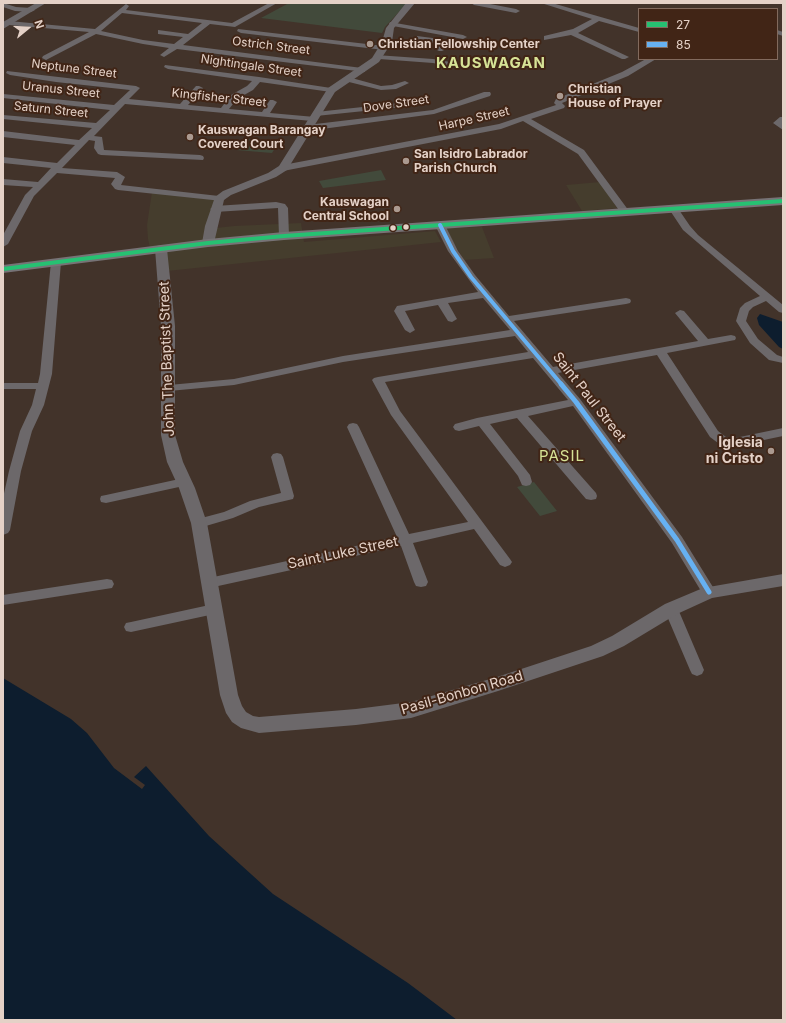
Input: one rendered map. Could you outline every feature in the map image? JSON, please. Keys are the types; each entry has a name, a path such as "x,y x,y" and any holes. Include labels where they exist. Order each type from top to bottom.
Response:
{"main road":[{"path":"3,269 208,243 284,236 783,201"}],"street":[{"path":"262,3 273,4"},
{"path":"208,243 217,204 228,193 272,175 283,168 331,90 379,57 392,30 411,3"},
{"path":"474,3 516,11"},
{"path":"544,3 638,30"},
{"path":"120,11 236,24 273,4"},
{"path":"6,5 16,9 37,6"},
{"path":"46,58 96,32 128,5"},
{"path":"6,25 37,6"},
{"path":"547,38 571,32 599,18"},
{"path":"164,55 209,22"},
{"name":"Ostrich Street","path":"6,25 96,32 143,42 362,70"},
{"path":"392,30 463,37"},
{"path":"241,31 384,48"},
{"path":"161,32 189,36"},
{"path":"571,32 625,57"},
{"path":"411,36 437,41 438,47 442,49"},
{"path":"85,38 114,44"},
{"path":"379,57 433,61 447,64"},
{"name":"Harpe Street","path":"283,168 464,134 525,119 561,106 558,103 559,101 625,74 650,60"},
{"name":"Nightingale Street","path":"168,67 259,78 331,90"},
{"name":"Neptune Street","path":"10,73 56,80 136,88 123,101"},
{"path":"223,110 234,97 250,88 259,78"},
{"path":"348,79 380,88 393,87 405,83"},
{"path":"182,107 199,88"},
{"path":"140,102 149,94"},
{"name":"Dove Street","path":"312,120 434,112 487,94"},
{"name":"Uranus Street","path":"3,96 116,108"},
{"path":"3,244 26,202 39,186 123,101"},
{"name":"Kingfisher Street","path":"123,101 312,120"},
{"path":"264,115 273,102"},
{"path":"312,120 400,105"},
{"name":"Saturn Street","path":"3,117 97,126"},
{"path":"525,119 581,152 624,211"},
{"path":"783,119 777,123 783,127"},
{"path":"3,134 84,140 99,139 98,149 103,152 200,158"},
{"path":"3,143 74,150"},
{"path":"3,160 119,175 120,177 116,186 217,204 282,206 284,236"},
{"path":"3,182 39,186"},
{"path":"674,209 686,228 695,237 783,310"},
{"name":"Saint Paul Street","path":"440,225 453,251 471,277 552,371 576,402 676,540 709,592"},
{"name":"John The Baptist Street","path":"161,249 168,326 168,435 175,462 195,506 208,583"},
{"path":"3,528 15,471 46,369 56,262"},
{"path":"410,330 399,310 406,307 486,294"},
{"path":"767,297 749,305 744,310 741,321 754,341 773,358 783,360"},
{"path":"508,320 626,301"},
{"path":"442,302 452,319"},
{"path":"680,313 706,343"},
{"path":"169,388 234,382 349,358 518,332"},
{"path":"552,371 731,338"},
{"path":"660,351 714,434 722,440 735,442 783,432"},
{"path":"505,562 394,412 378,380 537,354"},
{"path":"3,386 42,386"},
{"path":"459,427 576,402"},
{"path":"520,414 591,496"},
{"path":"482,421 524,475 526,482"},
{"path":"353,427 405,539 421,582"},
{"path":"199,523 228,515 255,504 288,496 277,458"},
{"path":"106,499 184,482"},
{"name":"Saint Luke Street","path":"208,583 478,524"},
{"name":"Pasil-Bonbon Road","path":"208,583 229,695 233,708 239,717 248,723 259,725 412,710 597,651 618,641 671,609 709,592 783,580"},
{"path":"3,600 107,584"},
{"path":"131,627 214,609"},
{"path":"671,609 697,670"}],"shaded area":[{"path":"600,182 617,208 582,211 566,185"},
{"path":"152,192 217,200 216,228 301,223 304,242 435,231 441,242 167,271 166,256 150,248 148,239 147,225"},
{"path":"482,227 494,258 464,260 445,228"}],"green space":[{"path":"289,3 407,3 385,27 382,33 261,18"},
{"path":"243,139 279,142 272,153 236,150"},
{"path":"381,170 386,180 323,188 319,181"},
{"path":"534,482 557,511 540,516 517,487"}],"water":[{"path":"760,314 783,322 783,349 779,347 759,325 757,318"},
{"path":"3,678 71,719 87,733 114,768 142,789 145,785 134,777 146,766 209,836 273,894 408,983 457,1020 3,1020"}],"transit line":[{"name":"27","path":"3,269 208,243 284,236 783,201"},
{"name":"85","path":"440,225 453,251 471,277 576,402 677,540 709,592"}],"place":[{"name":"Christian Fellowship Center","path":"370,44"},
{"name":"Christian House of Prayer","path":"560,96"},
{"name":"Kauswagan Barangay Covered Court","path":"190,137"},
{"name":"San Isidro Labrador Parish Church","path":"406,161"},
{"name":"Kauswagan Central School","path":"397,209"},
{"name":"Iglesia ni Cristo","path":"771,451"}],"district":[{"name":"KAUSWAGAN","path":"491,63"},
{"name":"PASIL","path":"562,456"}]}
